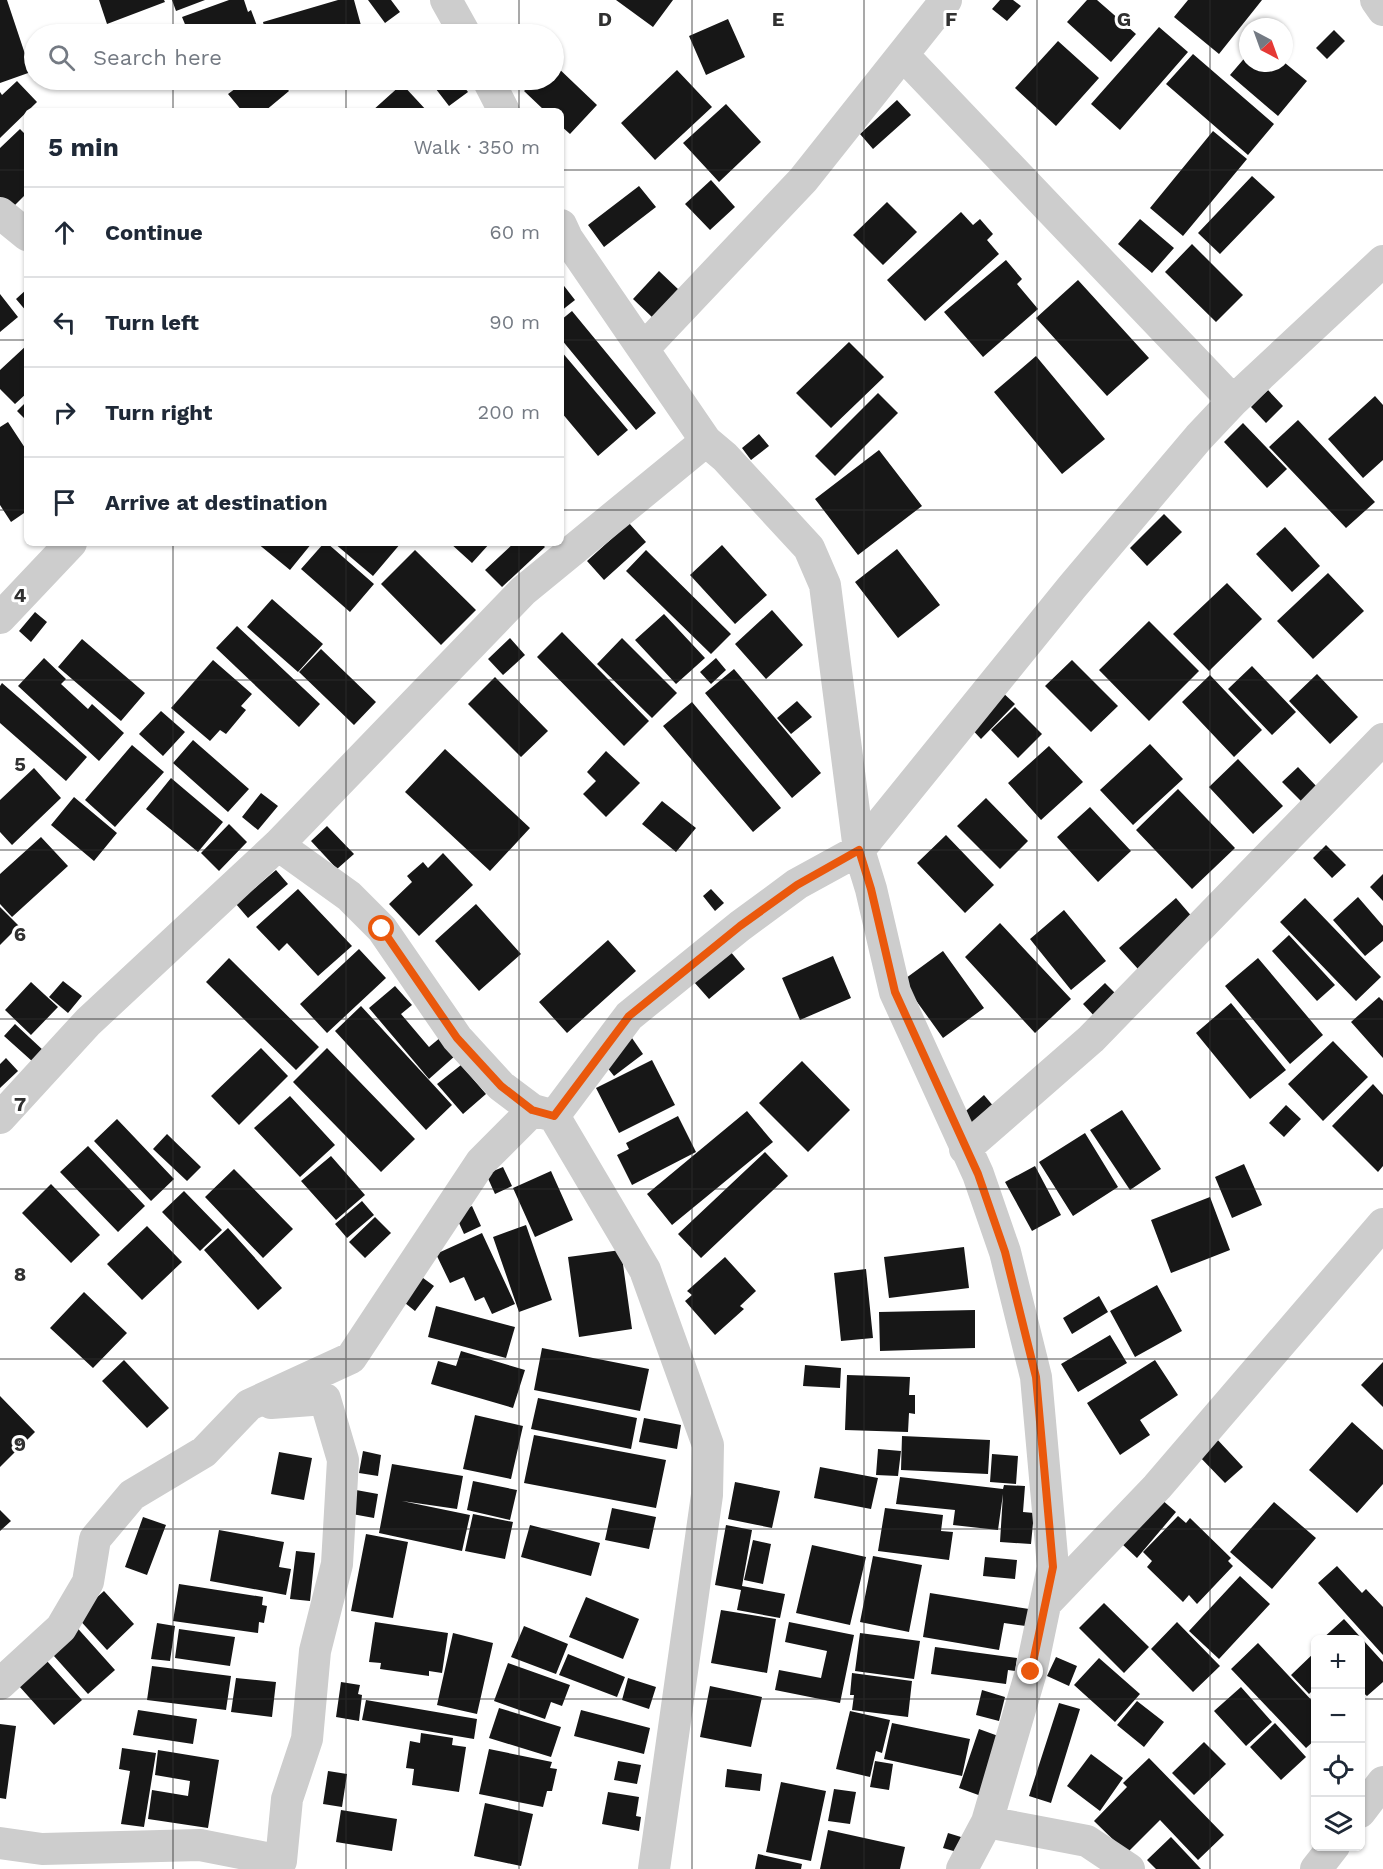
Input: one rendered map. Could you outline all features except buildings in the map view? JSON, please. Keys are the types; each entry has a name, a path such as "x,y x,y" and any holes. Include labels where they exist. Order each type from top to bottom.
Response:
{"street":[{"path":"644,348 803,180 946,0"},
{"path":"1376,0 1383,10"},
{"path":"450,2 460,24"},
{"path":"903,55 1233,401"},
{"path":"0,213 24,233"},
{"path":"564,232 706,441 725,457 809,548 825,585 859,850 871,889 895,992 978,1174 1005,1252 1036,1377 1053,1567 1031,1672 987,1822 962,1869"},
{"path":"0,1843 42,1849 200,1845 276,1865 287,1799 307,1739 315,1651 337,1564 343,1460 325,1399 481,1162 543,1113 629,1016 740,926 797,885 859,850 1072,586 1199,437 1233,401 1383,261"},
{"path":"0,1118 88,1023 278,845 523,591 706,441"},
{"path":"0,618 68,546"},
{"path":"965,1149 1091,1039 1383,740"},
{"path":"278,845 349,896 382,929 457,1038 501,1086 543,1113 645,1270 708,1445 707,1495 654,1869"},
{"path":"1046,1603 1157,1487 1383,1224"},
{"path":"0,1684 61,1628 88,1582 96,1539 132,1495 204,1452 249,1405 351,1358"},
{"path":"249,1405 325,1399"},
{"path":"1365,1805 1383,1782"},
{"path":"987,1822 1087,1841 1129,1869"},
{"path":"1316,1869 1330,1851"}],"route":[{"path":"382,929 457,1038 501,1086 532,1110 554,1116 629,1016 740,926 797,885 859,850 871,889 895,992 978,1174 1005,1252 1036,1377 1053,1567 1031,1672"}]}
